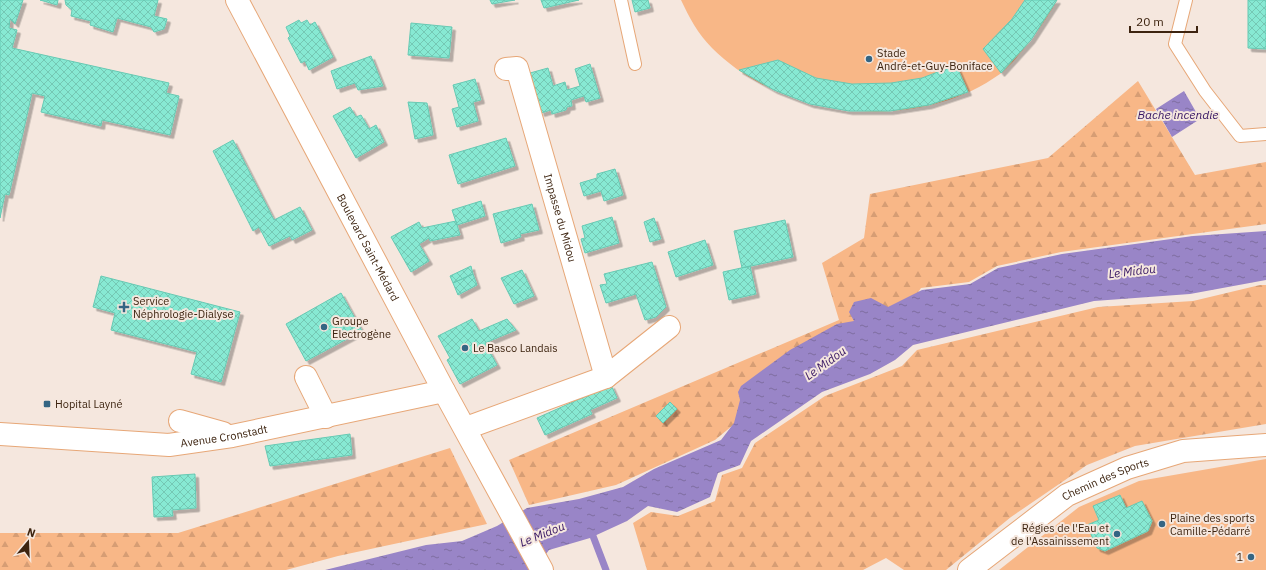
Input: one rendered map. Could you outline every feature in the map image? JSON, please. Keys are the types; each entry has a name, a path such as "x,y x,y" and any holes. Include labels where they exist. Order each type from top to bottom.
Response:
{"street":[{"name":"Boulevard Saint-Médard","path":"237,0 444,391 466,428 542,570"},
{"name":"Impasse du Midou","path":"506,70 517,68 606,377"},
{"path":"466,428 606,377 669,327"},
{"path":"306,377 326,417"},
{"name":"Avenue Cronstadt","path":"0,434 169,445 232,436 444,391"},
{"path":"180,421 232,436"},
{"name":"Chemin des Sports","path":"969,570 1067,495 1127,468 1183,451 1266,444"}],"lane":[{"path":"621,0 635,64"},
{"path":"1186,0 1175,44 1205,92 1240,136 1266,134"}],"green space":[{"name":"Stade André-et-Guy-Boniface","path":"681,0 1057,0 1047,18 1031,40 1000,74 966,93 930,105 891,111 852,110 813,104 776,91 742,72 712,48 694,25"},
{"path":"1138,81 1195,175 1266,162 1266,224 1061,252 997,266 969,282 921,288 909,306 802,368 715,440 616,485 529,505 509,460 839,320 822,263 864,238 870,194 1048,158"},
{"path":"1260,285 1266,285 1266,424 1135,446 1087,465 1011,517 946,570 904,570 886,558 863,570 647,570 633,523 651,512 678,516 715,501 722,475 742,468 755,443 825,396 902,366 917,350 1098,307 1193,301"},
{"path":"450,448 487,524 338,556 286,570 0,570 0,533 178,533"},
{"name":"Plaine des sports Camille-Pédarré","path":"1266,459 1266,570 999,570 1079,507 1139,481"}],"water":[{"name":"Bache incendie","path":"1184,91 1200,119 1172,137 1156,109"},
{"name":"Le Midou","path":"1266,231 1266,280 1190,294 1094,301 913,345 895,360 870,374 822,392 751,441 740,465 718,473 710,497 677,512 648,506 627,521 590,538 549,550 534,570 325,570 426,545 462,541 497,526 527,508 579,499 623,487 654,469 721,440 734,423 740,400 738,392 741,386 790,350 837,324 854,321 849,312 854,302 871,298 888,307 922,290 970,284 998,268 1062,254 1193,236"}],"building":[{"path":"0,0 23,0 15,24 10,19 9,28 17,30 12,48 169,83 166,93 179,96 170,135 102,120 101,126 41,112 45,96 32,93 9,195 5,194 0,218"},
{"path":"40,0 58,0 57,5"},
{"path":"65,0 158,0 154,16 167,19 164,29 154,32 151,27 117,18 113,32 90,25 91,21 71,16 72,10 66,5"},
{"path":"490,0 515,0 492,4"},
{"path":"541,0 579,0 544,8"},
{"path":"632,0 648,0 650,8 635,12"},
{"path":"1025,0 1057,0 1031,40 1001,73 983,49 1012,19"},
{"path":"1248,0 1266,0 1266,49 1248,48"},
{"path":"299,20 301,23 307,20 310,25 315,22 333,57 309,70 305,61 301,63 288,38 290,36 286,27"},
{"path":"411,23 452,27 449,58 408,55"},
{"path":"371,56 383,86 358,90 355,83 337,89 331,71"},
{"path":"778,60 816,78 852,84 891,83 922,78 956,65 968,92 929,105 890,111 849,111 810,104 774,90 739,70"},
{"path":"590,64 600,98 586,102 584,96 571,100 572,106 567,107 566,110 552,114 551,110 541,113 530,73 548,68 553,86 565,82 567,90 580,86 575,69"},
{"path":"475,79 481,100 473,102 478,121 457,127 452,109 459,107 453,85"},
{"path":"408,102 427,103 433,135 415,139"},
{"path":"350,107 356,117 361,115 369,129 376,125 384,142 356,158 333,116"},
{"path":"506,138 515,166 458,184 449,155"},
{"path":"233,140 274,220 300,207 312,230 292,240 290,236 269,246 259,227 253,231 213,151"},
{"path":"615,169 623,195 604,201 601,191 584,196 580,183 597,178 597,174"},
{"path":"481,201 485,216 457,225 452,210"},
{"path":"532,204 539,230 520,234 521,237 501,243 493,214"},
{"path":"612,217 619,243 585,253 581,239 585,238 582,226"},
{"path":"654,218 661,239 650,242 644,222"},
{"path":"785,220 793,257 742,268 734,231"},
{"path":"456,221 460,235 430,241 429,238 419,244 429,261 411,272 391,237 419,222 422,228"},
{"path":"705,240 713,265 676,277 668,252"},
{"path":"652,262 666,307 656,317 645,320 636,294 606,303 600,285 607,284 604,274"},
{"path":"471,266 473,274 453,283 450,276"},
{"path":"750,266 756,294 729,300 723,272"},
{"path":"522,270 534,296 514,304 501,278"},
{"path":"473,274 477,285 458,295 453,283"},
{"path":"101,276 240,312 221,382 191,374 197,352 111,330 115,313 93,307"},
{"name":"Groupe Electrogène","path":"341,293 362,331 306,361 286,324"},
{"path":"472,319 479,331 507,319 516,330 485,343 497,365 460,384 447,360 450,358 438,336"},
{"path":"611,385 617,398 590,410 592,414 545,435 537,418"},
{"path":"670,402 677,409 663,423 656,416"},
{"path":"350,434 352,455 270,466 265,446"},
{"path":"195,474 196,508 172,510 173,516 154,517 152,477"},
{"path":"1120,495 1126,508 1142,501 1152,521 1148,531 1105,551 1097,548 1087,525 1099,520 1093,506"}],"waterway":[{"path":"593,536 606,570"}],"place":[{"name":"Stade André-et-Guy-Boniface","path":"869,59"},
{"name":"Service Néphrologie-Dialyse","path":"124,307"},
{"name":"Groupe Electrogène","path":"324,327"},
{"name":"Le Basco Landais","path":"465,348"},
{"name":"Hopital Layné","path":"47,404"},
{"name":"Plaine des sports Camille-Pédarré","path":"1162,524"},
{"name":"Régies de l'Eau et de l'Assainissement","path":"1117,534"},
{"name":"1","path":"1251,557"}]}
